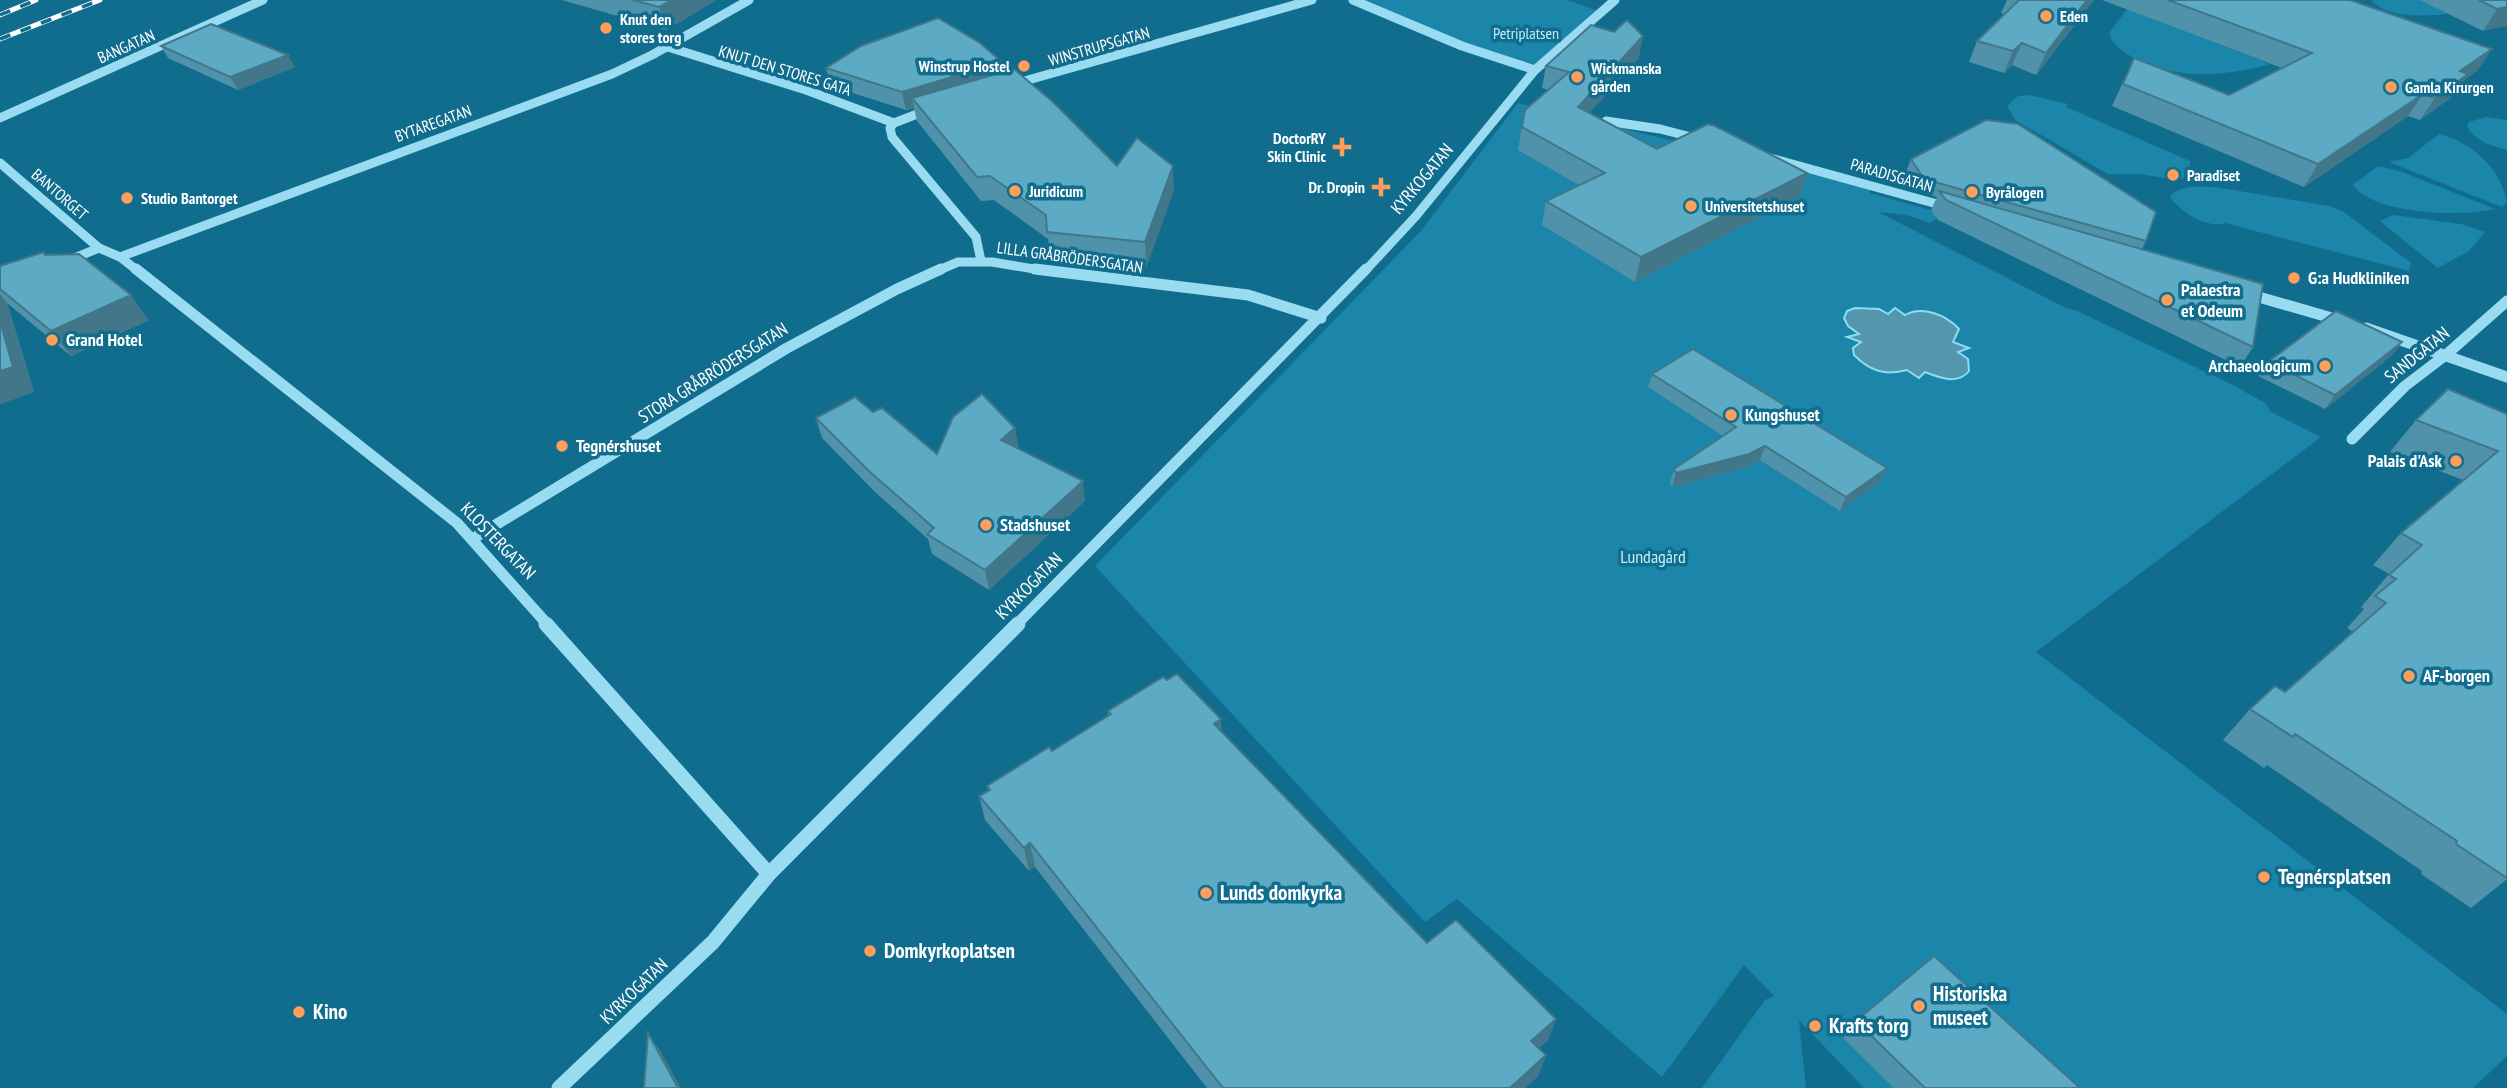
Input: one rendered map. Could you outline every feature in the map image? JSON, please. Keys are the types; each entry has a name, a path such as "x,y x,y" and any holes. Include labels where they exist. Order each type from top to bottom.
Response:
{"street":[{"name":"BANGATAN","path":"0,118 263,0"},
{"name":"BYTAREGATAN","path":"120,257 612,74 668,47 750,0"},
{"name":"WINSTRUPSGATAN","path":"999,89 1312,0"},
{"path":"1353,0 1462,46 1535,70"},
{"name":"KYRKOGATAN","path":"559,1088 713,942 769,874 1321,318 1416,216 1535,70 1615,0"},
{"name":"KNUT DEN STORES GATA","path":"668,47 806,90 894,123"},
{"path":"894,123 946,104"},
{"path":"1606,121 1660,129 1707,141"},
{"name":"LILLA GRÅBRÖDERSGATAN","path":"894,123 890,128 892,137 976,237 981,261 1050,272 1248,295 1321,318"},
{"name":"PARADISGATAN","path":"1757,154 1961,211"},
{"name":"BANTORGET","path":"0,163 99,248 120,257"},
{"path":"56,265 99,248"},
{"name":"KLOSTERGATAN","path":"120,257 474,538 769,874"},
{"name":"STORA GRÅBRÖDERSGATAN","path":"474,538 839,319 945,267 981,261"},
{"path":"2231,289 2348,322"},
{"name":"SANDGATAN","path":"2352,439 2405,386 2448,354 2507,301"},
{"path":"2361,326 2448,354 2507,377"}],"green space":[{"name":"Petriplatsen","path":"1353,0 1567,0 1601,12 1535,70"},
{"path":"2371,0 2422,0 2448,14 2397,13 2378,6"},
{"path":"2127,9 2270,64 2232,72 2203,74 2171,71 2145,63 2122,50 2109,33"},
{"path":"2029,95 2068,104 2066,107 2190,161 2189,176 2177,180 2140,174 2108,174 2015,120 2007,106 2018,96"},
{"name":"Lundagård","path":"1518,103 1870,189 1870,193 1944,214 1930,223 1907,215 1878,212 2068,309 2233,385 2265,403 2271,412 2321,437 2036,652 2507,1014 2507,1056 2473,1088 1864,1088 1799,1020 1806,1088 1702,1088 1765,1000 1774,996 1744,965 1662,1077 1457,899 1425,922 1095,566 1421,231"},
{"path":"2486,117 2507,120 2507,150 2479,139 2467,126 2469,122"},
{"path":"2439,134 2463,143 2491,167 2507,201 2502,207 2389,162 2408,158"},
{"path":"2378,166 2402,172 2495,209 2441,213 2379,203 2353,185"},
{"path":"2215,187 2330,206 2344,212 2411,263 2409,271 2225,223 2202,221 2180,208 2170,197 2185,188"},
{"path":"2393,215 2461,224 2485,232 2469,251 2438,268 2380,221"}],"shaded area":[{"path":"1855,308 1879,309 1888,314 1895,308 1905,315 1926,311 1947,320 1959,329 1953,342 1969,348 1958,352 1968,359 1969,371 1954,379 1925,372 1919,378 1907,370 1885,372 1866,365 1854,355 1853,348 1861,342 1847,337 1859,334 1848,326 1844,318 1847,311"}],"building":[{"path":"633,0 672,0 659,7"},
{"path":"2019,0 2087,0 2046,53 2022,43 2013,51 1977,41"},
{"path":"2168,0 2350,0 2492,49 2460,71 2468,74 2435,98 2423,94 2318,164 2123,84 2134,58 2229,95 2312,53"},
{"path":"2479,0 2507,0 2507,7 2497,9"},
{"path":"938,18 980,43 1002,62 902,92 826,68 861,46"},
{"path":"1627,20 1643,36 1578,107 1657,149 1708,124 1715,126 1807,173 1641,257 1546,201 1605,173 1522,127 1525,110 1569,72 1546,66 1591,25 1614,32"},
{"path":"211,24 288,55 230,77 161,46"},
{"path":"1014,69 1053,102 1117,166 1137,138 1173,166 1145,242 1047,232 1046,215 990,176 977,177 912,98"},
{"name":"Byrålogen","path":"1986,120 2018,124 2156,212 2146,241 1924,179 1911,159"},
{"path":"1939,191 2263,284 2253,347 1946,200"},
{"path":"44,252 45,255 79,254 131,295 51,331 0,289 0,266"},
{"name":"Archaeologicum","path":"2336,311 2402,342 2335,395 2268,362"},
{"path":"0,321 13,367 0,371"},
{"name":"Kungshuset","path":"1693,349 1887,468 1846,497 1765,446 1749,454 1676,473 1674,469 1736,427 1652,374"},
{"name":"AF-borgen","path":"2448,389 2507,414 2507,878 2456,844 2457,841 2295,734 2293,737 2250,709 2275,686 2285,692 2386,603 2375,596 2396,579 2389,575 2422,545 2401,533 2498,451 2416,420"},
{"name":"Stadshuset","path":"982,394 1015,428 1001,440 1083,481 985,570 927,534 934,528 870,472 816,418 855,397 873,412 882,408 937,454 953,417"},
{"name":"Lunds domkyrka","path":"1177,674 1221,719 1214,724 1427,943 1456,920 1556,1019 1531,1041 1546,1055 1510,1088 1223,1088 1030,843 1024,848 979,796 990,790 987,786 1049,747 1052,751 1111,714 1108,711 1163,677 1167,680"},
{"name":"Historiska museet","path":"1934,956 2080,1088 1925,1088 1856,1021"},
{"path":"648,1033 678,1088 644,1088"}],"railway":[{"path":"0,15 36,0"},
{"path":"0,39 100,0"}],"place":[{"name":"Eden","path":"2046,16"},
{"name":"Knut den stores torg","path":"606,28"},
{"name":"Winstrup Hostel","path":"1024,66"},
{"name":"Wickmanska gården","path":"1577,77"},
{"name":"Gamla Kirurgen","path":"2391,87"},
{"name":"DoctorRY Skin Clinic","path":"1342,147"},
{"name":"Paradiset","path":"2173,175"},
{"name":"Dr. Dropin","path":"1381,187"},
{"name":"Juridicum","path":"1015,191"},
{"name":"Byrålogen","path":"1972,192"},
{"name":"Studio Bantorget","path":"127,198"},
{"name":"Universitetshuset","path":"1691,206"},
{"name":"G:a Hudkliniken","path":"2294,278"},
{"name":"Palaestra et Odeum","path":"2167,300"},
{"name":"Grand Hotel","path":"52,340"},
{"name":"Archaeologicum","path":"2325,366"},
{"name":"Kungshuset","path":"1731,415"},
{"name":"Tegnérshuset","path":"562,446"},
{"name":"Palais d'Ask","path":"2456,461"},
{"name":"Stadshuset","path":"986,525"},
{"name":"AF-borgen","path":"2409,676"},
{"name":"Tegnérsplatsen","path":"2264,877"},
{"name":"Lunds domkyrka","path":"1206,893"},
{"name":"Domkyrkoplatsen","path":"870,951"},
{"name":"Historiska museet","path":"1919,1006"},
{"name":"Kino","path":"299,1012"},
{"name":"Krafts torg","path":"1815,1026"}]}
